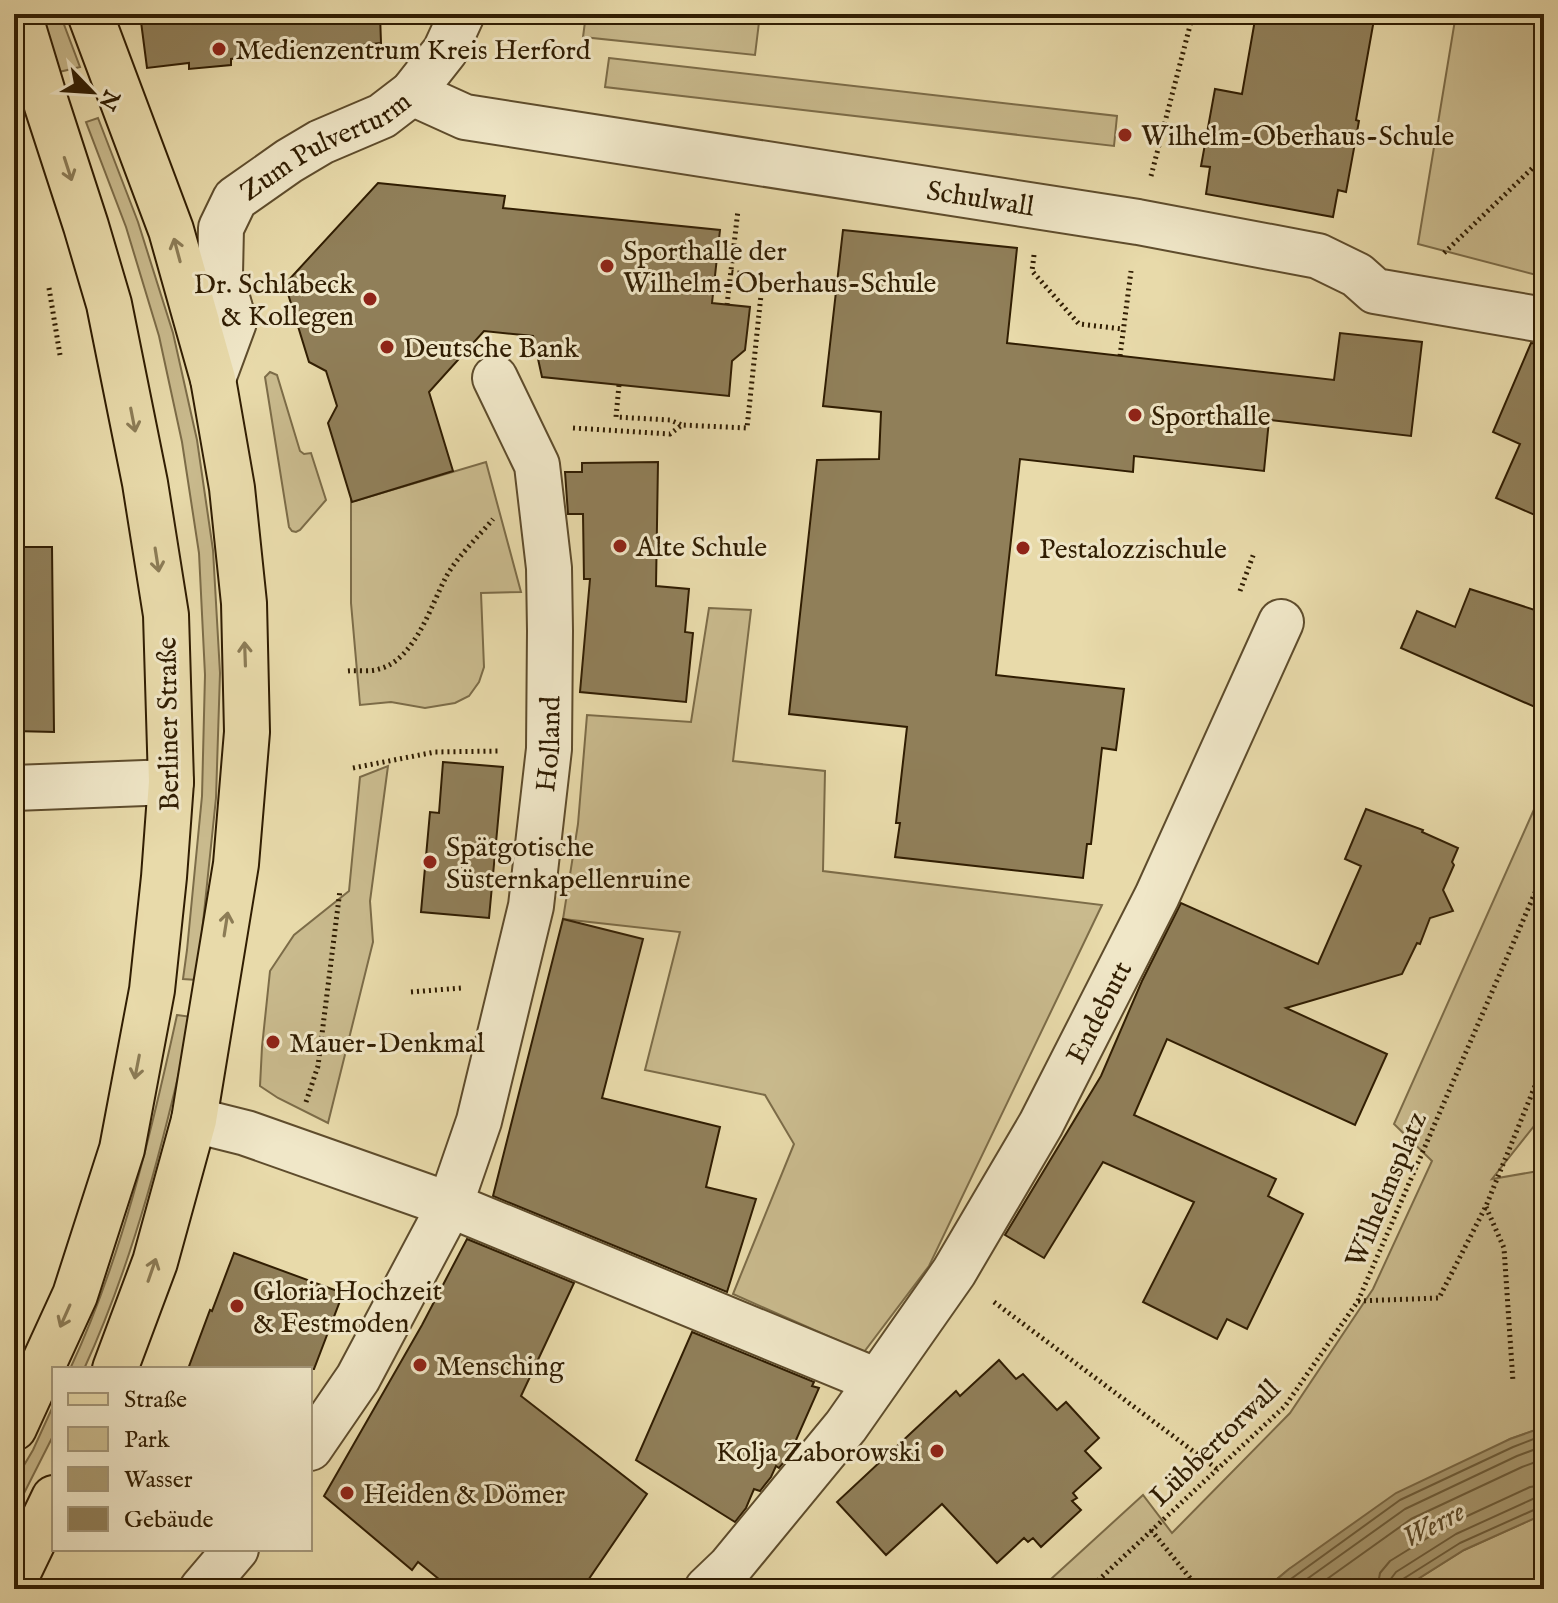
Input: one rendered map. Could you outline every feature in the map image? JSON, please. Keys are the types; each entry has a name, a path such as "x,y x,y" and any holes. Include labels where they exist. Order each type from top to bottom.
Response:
{"main road":[{"name":"Berliner Straße","path":"14,1428 75,1295 122,1149 152,990 171,782 166,615 139,453 109,304 19,14"},
{"path":"90,14 171,230 213,379 232,488 244,603 247,732 236,864 194,1120 155,1262 116,1367"},
{"path":"14,1581 52,1502"}],"street":[{"name":"Zum Pulverturm","path":"213,379 234,322 220,274 221,228 235,199 289,161 321,142 382,116 412,93 445,51 462,14"},
{"name":"Schulwall","path":"412,93 465,117 1138,222 1318,256 1357,275 1375,291 1544,320"},
{"name":"Holland","path":"312,1445 358,1378 450,1205 479,1121 531,906 549,749 549,568 537,465 495,378"},
{"name":"Endebutt","path":"707,1589 730,1567 846,1426 954,1272 1041,1124 1157,896 1281,622"},
{"path":"14,788 171,782"},
{"path":"194,1120 246,1133 450,1205 877,1381"},
{"path":"202,1589 234,1551"}],"path":[{"path":"1120,356 1138,222 1193,14"},
{"path":"1226,14 1255,19"},
{"path":"1401,296 1544,157"},
{"path":"727,305 744,161"},
{"path":"1040,207 1032,271 1079,324 1123,329"},
{"path":"619,385 616,417 670,420 682,425 747,428 763,276 730,272"},
{"path":"48,282 60,355"},
{"path":"348,671 379,670 396,661 431,612 448,574 537,465 552,434 575,428 670,434 682,425"},
{"path":"353,768 435,752 549,749"},
{"name":"Wilhelmsplatz","path":"1544,872 1358,1301 1439,1298 1486,1206 1544,1064"},
{"path":"291,1149 318,1066 340,890"},
{"path":"1486,1206 1504,1248 1513,1382"},
{"path":"954,1272 1217,1469"},
{"name":"Lübbertorwall","path":"1089,1589 1285,1406 1358,1301"},
{"name":"Lübbertorwall","path":"1151,1530 1199,1589"}],"green space":[{"path":"40,14 60,14 80,67 59,72"},
{"path":"586,14 760,14 755,55 583,37"},
{"path":"1456,14 1544,14 1544,277 1418,244"},
{"path":"609,58 1117,116 1114,146 605,87"},
{"path":"98,118 138,222 173,333 197,440 213,550 220,673 216,798 197,980 183,979 202,796 205,675 199,553 182,442 159,336 126,227 86,122"},
{"path":"270,372 277,375 300,451 311,453 326,500 296,532 289,527 265,377"},
{"path":"486,462 521,592 481,593 484,667 479,682 469,696 455,703 425,708 391,702 360,705 351,603 351,499 355,501"},
{"path":"709,608 751,610 733,761 825,771 823,871 1102,905 929,1266 864,1352 733,1294 794,1144 765,1095 645,1070 680,932 563,919 578,824 587,715 691,722"},
{"path":"388,766 370,901 373,942 328,1123 260,1086 270,971 294,935 349,891 360,777"},
{"path":"1544,787 1544,1105 1538,1121 1492,1179 1544,1170 1544,1427 1510,1439 1289,1569 1265,1589 1040,1589 1143,1495 1172,1533 1290,1413 1373,1289 1432,1161 1394,1124"},
{"path":"177,1015 192,1017 147,1196 119,1284 85,1367 71,1367 120,1240 157,1105"},
{"path":"52,1408 52,1438 14,1513 14,1482"},
{"path":"1544,1514 1544,1589 1402,1589 1464,1550"}],"water":[{"name":"Werre","path":"1544,1427 1544,1514 1464,1550 1402,1589 1265,1589 1396,1493 1510,1439"}],"building":[{"path":"140,14 380,14 381,43 231,59 231,65 189,69 189,63 147,68"},
{"path":"1256,14 1375,14 1346,192 1338,190 1333,217 1206,194 1210,167 1201,166 1215,89 1242,94"},
{"path":"378,183 505,196 503,208 720,230 712,303 750,307 745,350 732,361 729,396 542,377 533,336 484,331 429,392 453,471 352,502 328,423 337,406 326,371 309,362 285,284"},
{"path":"843,230 1017,248 1007,343 1334,380 1340,333 1422,342 1411,436 1269,420 1264,471 1134,456 1133,472 1020,459 996,675 1124,689 1116,750 1102,748 1091,844 1087,844 1083,878 895,857 907,727 789,714 817,460 879,459 881,412 823,406"},
{"path":"1531,343 1544,344 1544,519 1496,498 1520,444 1493,432"},
{"path":"658,462 656,586 689,589 685,632 693,633 686,702 580,692 590,579 584,579 583,514 568,514 565,472 582,472 582,463"},
{"path":"14,547 52,547 54,732 14,731"},
{"path":"1470,589 1544,613 1544,683 1535,707 1401,648 1417,611 1455,627"},
{"path":"443,762 503,767 489,918 421,912 430,812 439,813"},
{"path":"1366,809 1423,830 1458,848 1443,890 1453,911 1430,918 1420,944 1417,943 1402,974 1286,1008 1387,1054 1355,1125 1167,1039 1134,1115 1276,1179 1268,1196 1303,1214 1247,1329 1227,1319 1217,1339 1143,1302 1194,1202 1103,1162 1044,1258 1005,1235 1101,1076 1142,981 1181,903 1318,964 1361,866 1345,859"},
{"path":"563,919 643,939 602,1098 720,1127 706,1187 756,1199 727,1292 493,1196"},
{"path":"467,1239 574,1283 521,1396 647,1494 582,1589 451,1589 418,1562 412,1570 324,1496 422,1325"},
{"path":"234,1253 343,1293 314,1369 189,1367"},
{"path":"692,1332 814,1382 812,1386 819,1388 789,1456 779,1468 776,1466 760,1491 754,1489 746,1508 735,1522 636,1460"},
{"path":"999,1360 1016,1379 1023,1374 1057,1410 1066,1402 1099,1438 1085,1451 1101,1468 1073,1493 1077,1498 1072,1501 1081,1510 1041,1547 1033,1538 1028,1542 1024,1538 997,1563 942,1504 886,1555 837,1502 956,1391 960,1396"}],"place":[{"name":"Medienzentrum Kreis Herford","path":"219,49"},
{"name":"Wilhelm-Oberhaus-Schule","path":"1125,135"},
{"name":"Sporthalle der Wilhelm-Oberhaus-Schule","path":"607,266"},
{"name":"Dr. Schlabeck & Kollegen","path":"370,299"},
{"name":"Deutsche Bank","path":"387,347"},
{"name":"Sporthalle","path":"1135,415"},
{"name":"Alte Schule","path":"620,546"},
{"name":"Pestalozzischule","path":"1023,548"},
{"name":"Spätgotische Süsternkapellenruine","path":"430,862"},
{"name":"Mauer-Denkmal","path":"273,1042"},
{"name":"Gloria Hochzeit & Festmoden","path":"237,1306"},
{"name":"Mensching","path":"420,1365"},
{"name":"Kolja Zaborowski","path":"937,1451"},
{"name":"Heiden & Dömer","path":"347,1493"}]}
